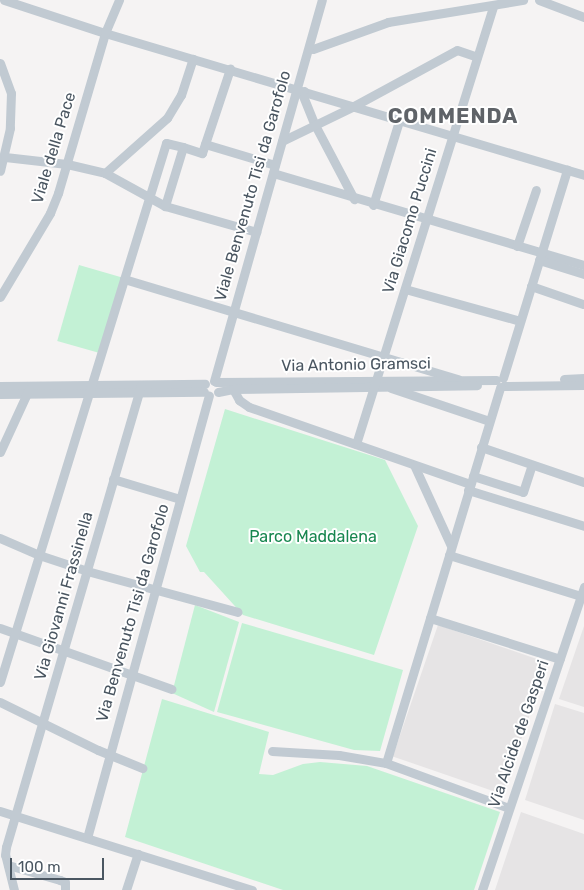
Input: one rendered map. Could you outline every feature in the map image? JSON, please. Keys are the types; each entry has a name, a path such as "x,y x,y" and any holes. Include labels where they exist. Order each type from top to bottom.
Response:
{"street":[{"path":"4,0 104,33 584,175"},
{"name":"Viale della Pace","path":"0,297 50,214 67,164 104,33 118,0"},
{"name":"Viale Benvenuto Tisi da Garofolo","path":"211,387 282,141 300,90 322,0"},
{"path":"309,48 313,49 388,22 523,0"},
{"path":"539,0 550,2 584,17"},
{"name":"Via Giacomo Puccini","path":"356,444 379,384 384,357 493,6"},
{"path":"282,141 352,107 457,50 477,57"},
{"path":"105,173 167,118 181,95 193,59"},
{"path":"0,63 11,93 10,128 0,171"},
{"path":"0,682 166,143 202,153 230,69"},
{"path":"300,90 315,124 354,199"},
{"path":"373,204 399,121"},
{"path":"205,144 354,199 517,246 584,274"},
{"path":"165,206 183,147"},
{"path":"4,157 67,164 105,173 165,206 256,232"},
{"path":"386,763 567,170"},
{"path":"517,246 536,190"},
{"path":"540,256 584,265"},
{"path":"124,279 458,379"},
{"path":"531,286 584,303"},
{"path":"405,289 520,321"},
{"name":"Via Antonio Gramsci","path":"211,387 233,389 458,379 501,383 584,378"},
{"name":"Via Antonio Gramsci","path":"0,394 29,390 379,384 501,383 584,385"},
{"path":"379,384 489,421"},
{"name":"Via Antonio Gramsci","path":"0,386 29,390"},
{"name":"Via Benvenuto Tisi da Garofolo","path":"86,838 211,387"},
{"name":"Via Giovanni Frassinella","path":"14,890 5,855 140,388"},
{"path":"233,389 239,400 249,407 470,483 584,526"},
{"path":"0,452 29,390"},
{"path":"481,447 584,482"},
{"path":"414,465 450,550 582,592"},
{"path":"470,483 522,492 532,465"},
{"path":"114,479 180,500"},
{"path":"0,538 39,555 87,571 238,612"},
{"name":"Via Alcide de Gasperi","path":"482,890 582,592"},
{"path":"430,618 560,658"},
{"path":"0,628 171,690"},
{"path":"0,702 109,755 142,768"},
{"path":"272,751 339,756 386,763 509,808"},
{"path":"0,811 252,890"},
{"path":"126,890 138,854"},
{"path":"8,865 65,882 65,890"}],"shaded area":[{"path":"438,625 548,663 502,794 393,756"},
{"path":"584,626 584,707 559,699"},
{"path":"555,704 584,713 584,820 525,800"},
{"path":"521,812 584,834 584,890 495,890"}],"green space":[{"path":"79,265 121,277 100,353 57,341"},
{"name":"Parco Maddalena","path":"225,409 385,460 418,526 374,655 243,615 204,572 200,572 186,546"},
{"path":"195,605 239,622 214,712 172,693"},
{"path":"242,623 403,670 380,751 354,750 217,712"},
{"path":"162,699 269,732 259,774 273,775 303,764 320,762 367,766 500,812 474,890 283,890 125,837"}],"district":[{"name":"COMMENDA","path":"453,116"}]}
